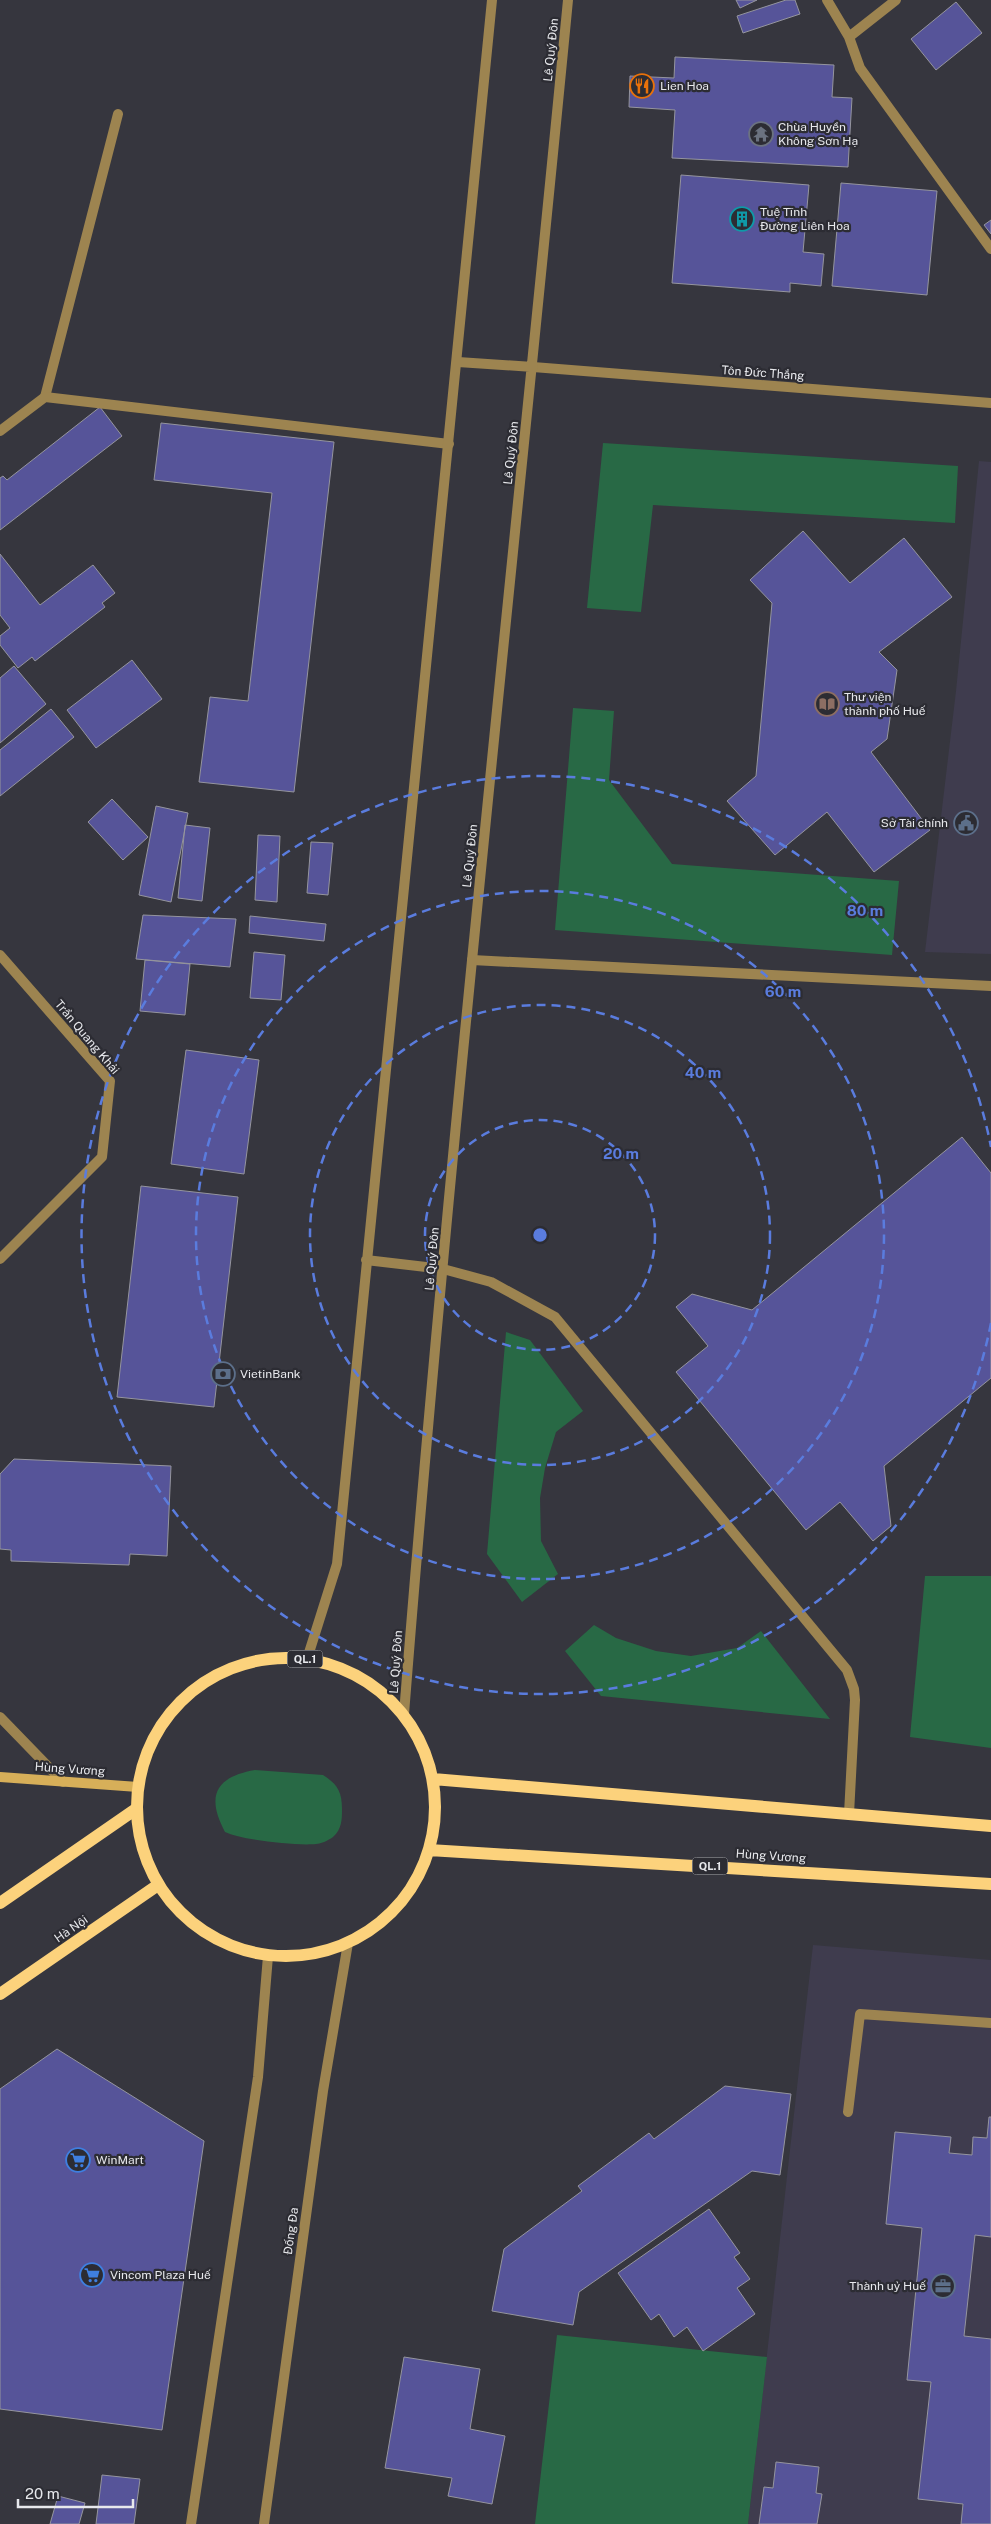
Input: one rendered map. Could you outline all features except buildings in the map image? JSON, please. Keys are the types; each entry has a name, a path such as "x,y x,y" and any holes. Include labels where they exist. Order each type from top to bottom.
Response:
{"main road":[{"name":"QL.1","path":"307,1659 344,1669 376,1688 404,1714 417,1734 427,1756 433,1779 435,1811 429,1850 411,1889 382,1921 348,1943 321,1952 304,1955 268,1956 225,1944 187,1920 158,1885 141,1845 136,1810 138,1787 148,1749 168,1716 196,1688 230,1669 268,1660 307,1659"},
{"name":"Hùng Vương","path":"0,1777 138,1787"},
{"path":"433,1779 991,1826"},
{"path":"0,1903 136,1810"},
{"name":"Hùng Vương","path":"429,1850 991,1884"},
{"name":"Hà Nội","path":"0,1994 158,1885"}],"street":[{"path":"307,1659 337,1564 366,1260 458,362 492,0"},
{"name":"Lê Quý Đôn","path":"404,1714 472,960 568,0"},
{"path":"827,0 849,37 860,68 991,248"},
{"path":"849,37 896,0"},
{"path":"0,431 45,397 118,114"},
{"name":"Tôn Đức Thắng","path":"458,362 991,403"},
{"path":"45,397 449,444"},
{"name":"Trần Quang Khải","path":"0,955 110,1081 102,1157 0,1259"},
{"path":"472,960 991,986"},
{"path":"366,1260 443,1269 491,1282 555,1317 847,1670 854,1689 855,1700 849,1814"},
{"path":"0,1717 63,1782"},
{"name":"Đống Đa","path":"264,2524 323,2091 348,1943"},
{"path":"191,2524 257,2085 268,1956"},
{"path":"848,2112 860,2014 991,2023"}],"shaded area":[{"name":"Sở Tài chính","path":"979,461 991,462 991,954 925,952 956,691"},
{"path":"813,1945 991,1960 991,2524 748,2524"}],"green space":[{"path":"603,443 958,466 955,523 653,505 641,612 587,608"},
{"path":"573,708 614,711 609,780 672,864 899,881 892,955 555,930"},
{"path":"506,1332 530,1340 583,1411 556,1432 545,1468 540,1498 541,1541 558,1574 522,1602 487,1554"},
{"path":"925,1576 991,1576 991,1748 910,1737"},
{"path":"594,1625 616,1638 656,1651 691,1656 737,1648 761,1631 830,1719 601,1696 565,1651"},
{"path":"255,1770 323,1775 328,1778 338,1789 341,1797 342,1820 336,1834 323,1843 307,1844 256,1840 225,1832 216,1808 218,1790 223,1783 231,1778 241,1773"},
{"path":"557,2335 767,2357 748,2524 535,2524"}],"place":[{"name":"Lien Hoa","path":"642,86"},
{"name":"Chùa Huyền Không Sơn Hạ","path":"761,134"},
{"name":"Tuệ Tĩnh Đường Liên Hoa","path":"742,219"},
{"name":"Thư viện thành phố Huế","path":"827,704"},
{"name":"Sở Tài chính","path":"966,823"},
{"name":"VietinBank","path":"223,1374"},
{"name":"WinMart","path":"78,2160"},
{"name":"Vincom Plaza Huế","path":"92,2275"},
{"name":"Thành uỷ Huế","path":"943,2286"}]}
